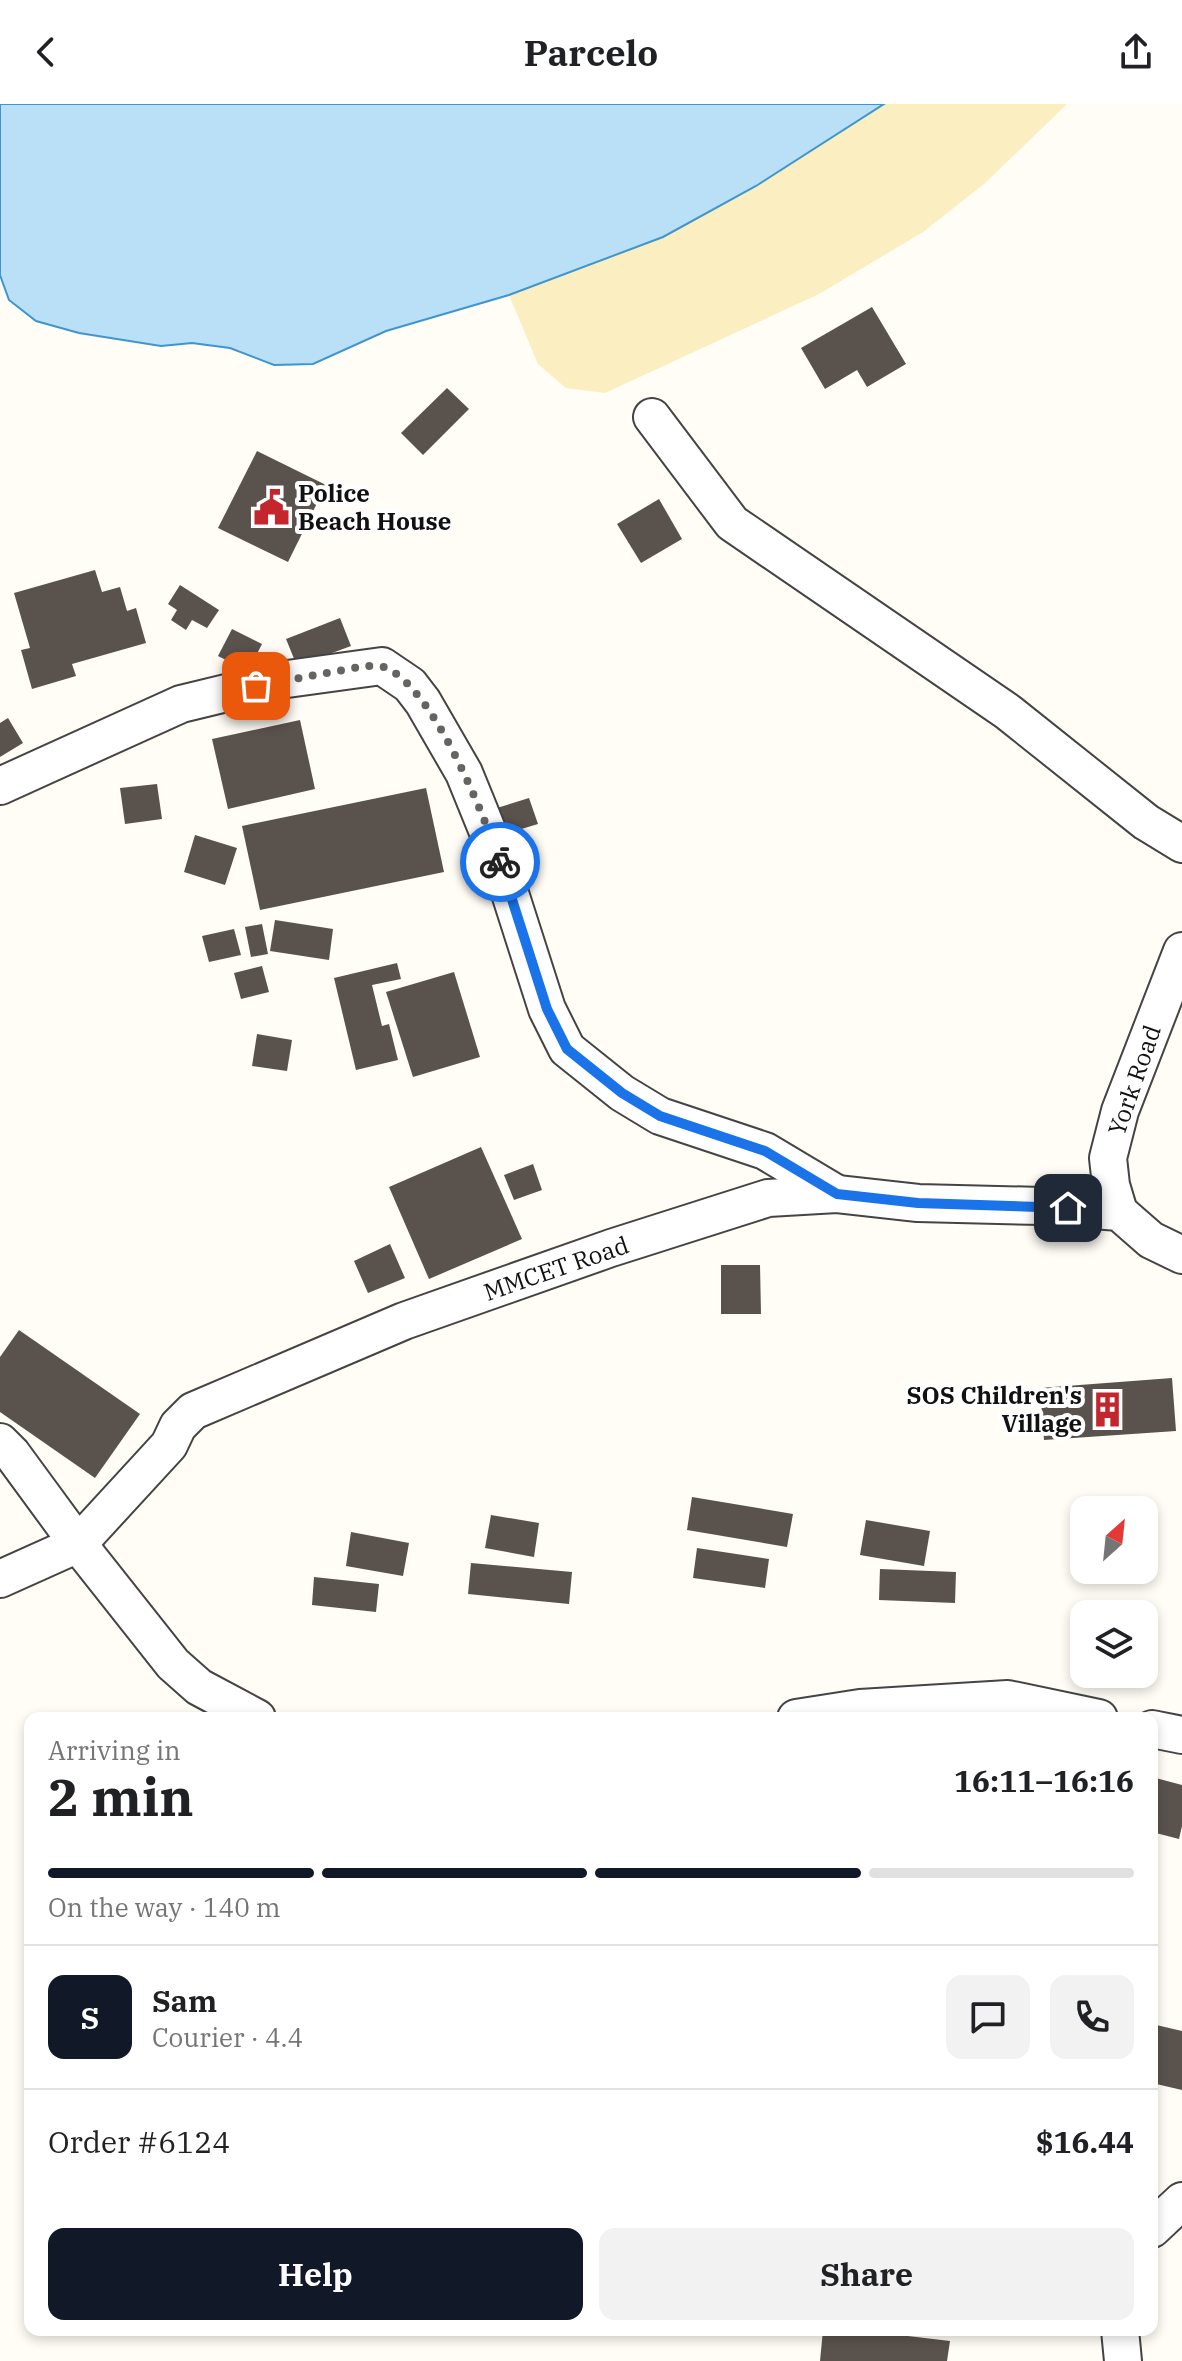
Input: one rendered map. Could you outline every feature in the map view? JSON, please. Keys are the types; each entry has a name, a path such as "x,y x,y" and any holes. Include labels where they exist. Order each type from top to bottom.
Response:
{"street":[{"path":"652,417 732,523 856,611 1008,712 1146,822 1182,844"},
{"path":"0,786 181,704 280,680 382,666 410,685 464,773 499,859 547,1009 567,1049 622,1093 660,1116 765,1151 837,1194"},
{"name":"York Road","path":"1119,1212 1111,1185 1108,1158 1120,1111 1182,951"},
{"name":"MMCET Road","path":"0,1579 78,1544 169,1445 178,1426 193,1411 404,1321 611,1248 768,1198 837,1194 918,1203 1042,1206 1119,1212"},
{"path":"1119,1212 1151,1240 1182,1255"},
{"path":"0,1442 173,1664 199,1687 246,1712"},
{"path":"834,1712 1008,1699 1070,1712"},
{"path":"1158,1730 1182,1735"},
{"path":"1158,2223 1182,2201"},
{"path":"1121,2336 1123,2361"}],"sand":[{"path":"884,104 1067,104 984,184 923,232 819,294 605,393 566,388 538,364 509,295 663,237 756,186"}],"water":[{"path":"0,104 884,104 756,186 663,237 509,295 386,331 313,364 274,365 230,348 192,343 161,346 79,333 36,321 9,300 0,275"}],"building":[{"path":"872,307 906,364 867,387 857,370 825,389 801,348"},
{"path":"447,388 469,409 423,455 401,433"},
{"name":"Police Beach House","path":"257,451 326,485 288,562 218,528"},
{"path":"659,499 682,539 641,563 617,524"},
{"path":"95,570 102,592 120,587 127,611 136,608 146,643 72,664 76,676 32,689 21,650 30,648 14,593"},
{"path":"180,585 219,610 207,628 192,620 186,630 171,620 177,610 168,604"},
{"path":"340,618 351,646 297,666 286,639"},
{"path":"232,629 262,644 248,671 218,656"},
{"path":"8,718 23,743 0,757 0,723"},
{"path":"300,720 315,789 228,809 212,739"},
{"path":"157,784 162,819 125,824 120,788"},
{"path":"426,788 444,872 260,910 242,826"},
{"path":"529,798 538,824 505,834 497,808"},
{"path":"195,835 237,848 225,885 184,872"},
{"path":"275,920 333,929 329,960 270,951"},
{"path":"262,924 268,954 251,957 245,927"},
{"path":"234,929 241,955 209,962 202,936"},
{"path":"397,963 401,979 372,985 382,1026 389,1024 398,1060 356,1070 334,978"},
{"path":"262,966 269,992 241,999 234,973"},
{"path":"454,972 480,1057 413,1077 386,992"},
{"path":"257,1034 292,1040 287,1071 252,1066"},
{"path":"481,1147 522,1239 429,1279 389,1187"},
{"path":"533,1164 542,1190 514,1200 504,1175"},
{"path":"390,1244 405,1278 368,1293 354,1261"},
{"path":"721,1265 760,1265 761,1314 721,1314"},
{"path":"19,1330 140,1414 95,1478 0,1412 0,1357"},
{"name":"SOS Children's Village","path":"1172,1378 1176,1431 1044,1440 1040,1388"},
{"path":"692,1497 793,1514 787,1547 687,1530"},
{"path":"491,1515 539,1523 534,1557 485,1548"},
{"path":"866,1520 930,1531 924,1566 860,1555"},
{"path":"351,1532 409,1543 403,1576 346,1566"},
{"path":"697,1548 769,1559 765,1588 693,1578"},
{"path":"471,1563 572,1572 569,1604 468,1594"},
{"path":"880,1569 956,1572 955,1603 879,1600"},
{"path":"314,1577 379,1584 376,1612 312,1605"},
{"path":"1158,1779 1182,1785 1179,1839 1158,1834"},
{"path":"1158,2025 1182,2031 1182,2090 1158,2084"},
{"path":"822,2336 908,2336 950,2341 947,2361 820,2361"}],"way so far":[{"path":"256,686 365,666 382,666 395,674 410,685 423,702 464,773 500,862"}],"place":[{"name":"Police Beach House","path":"272,507"},
{"name":"SOS Children's Village","path":"1108,1409"}],"route":[{"path":"500,862 528,958 547,1009 567,1049 622,1093 660,1116 765,1151 837,1194 918,1203 1068,1208"}]}
